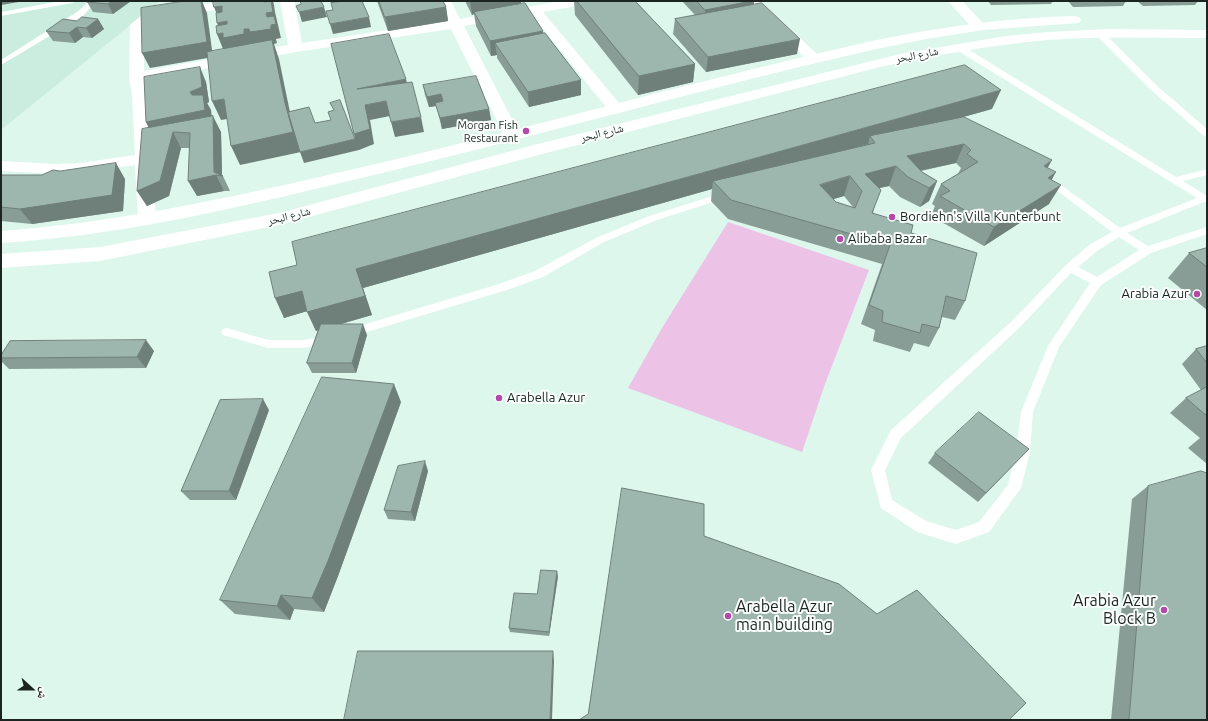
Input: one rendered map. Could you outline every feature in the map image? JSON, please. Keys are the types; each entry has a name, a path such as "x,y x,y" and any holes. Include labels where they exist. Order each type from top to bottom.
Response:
{"main road":[{"path":"147,218 140,95 136,77 137,25 148,17 248,1"},
{"path":"287,1 296,48"},
{"path":"444,1 512,136"},
{"path":"136,77 296,48 455,24 582,1"},
{"path":"753,1 814,59"},
{"path":"955,1 978,26"},
{"path":"534,10 616,109"},
{"name":"شارع البحر","path":"1,237 64,232 108,226 332,181 814,59 906,38 978,26 1037,21 1207,20"},
{"name":"شارع البحر","path":"1,261 100,254 279,219 676,114 879,63 958,47 1037,37 1100,34 1207,34"},
{"path":"711,85 728,102"},
{"path":"658,98 676,114"},
{"path":"1,166 56,169 80,168 144,159"}],"lane":[{"path":"1,14 72,1"},
{"path":"1,63 80,14 90,4 90,1"},
{"path":"1100,34 1153,87 1207,134"},
{"path":"958,47 1205,199"},
{"path":"1039,172 1119,232 1147,250"},
{"path":"1176,180 1207,172"},
{"path":"227,332 268,344 303,344 340,336 503,287 532,276 569,258 600,240 653,218 739,191"},
{"path":"1205,199 1119,232 1093,248 1070,268 1016,324 896,434 878,470 886,504 922,528 956,537 984,527 1014,488 1023,452 1027,412 1054,346 1097,282 1147,250 1207,230"},
{"path":"1070,268 1097,282"}],"shaded area":[{"path":"1,1 160,1 1,130"},
{"path":"728,222 869,270 825,384 802,452 628,388 662,328"}],"building":[{"path":"112,1 108,4 87,2"},
{"path":"185,1 201,1 207,42 142,53 141,8"},
{"path":"213,1 271,1 273,12 266,13 267,17 274,16 276,24 271,25 271,29 250,32 249,29 244,29 244,34 223,38 223,33 217,34 216,26 227,24 227,21 217,23 216,13 222,12 222,6 214,7"},
{"path":"300,1 321,1 324,7 299,12 296,6 301,4"},
{"path":"362,1 369,17 330,24 326,11 333,10 331,3"},
{"path":"379,1 443,1 446,7 385,17"},
{"path":"577,1 635,1 695,64 639,76"},
{"path":"697,1 752,1 705,10"},
{"path":"525,3 543,31 490,41 474,12"},
{"path":"762,3 800,39 708,57 675,19"},
{"path":"82,17 98,19 86,28 77,27 69,33 46,31 63,19 77,21"},
{"path":"545,33 581,80 528,92 495,43"},
{"path":"389,34 406,79 357,89 412,82 421,117 391,122 386,101 365,105 370,129 354,134 331,44"},
{"path":"272,40 285,103 293,132 231,146 224,99 212,101 207,52"},
{"path":"965,65 1001,90 356,269 365,296 307,312 302,291 275,298 269,272 297,265 292,242"},
{"path":"200,67 202,87 190,92 192,95 203,95 205,110 146,122 144,77"},
{"path":"476,76 489,109 440,118 435,103 443,101 441,94 427,97 423,85"},
{"path":"340,100 355,139 300,152 288,112 309,107 315,123 331,120 328,112 334,110 330,103"},
{"path":"213,116 214,172 223,176 216,175 188,181 190,133 173,132 160,181 137,191 142,129"},
{"path":"964,117 1052,160 1044,166 1056,172 1048,178 1061,185 994,227 940,196 950,191 941,184 978,162 967,154 971,150 964,144 907,156 922,172 937,181 929,188 908,177 896,166 865,174 881,190 872,213 913,225 911,233 977,253 965,301 946,296 939,328 922,324 920,333 882,322 883,311 869,305 890,245 731,200 713,181 875,143 870,136","holes":["850,176 862,191 855,208 836,202 820,185"]},
{"path":"116,163 112,195 20,209 1,207 1,175 42,175 53,170 60,171"},
{"path":"1207,248 1207,267 1189,253"},
{"path":"321,324 363,324 352,363 307,363"},
{"path":"146,340 137,357 1,358 1,355 10,341"},
{"path":"1207,346 1207,363 1196,349"},
{"path":"322,377 394,384 328,561 312,598 281,595 277,606 220,600"},
{"path":"1207,387 1207,416 1186,398"},
{"path":"263,399 229,491 181,491 220,400"},
{"path":"979,412 1029,449 986,493 935,453"},
{"path":"425,461 411,512 384,510 398,466"},
{"name":"Arabia Azur Block B","path":"1201,471 1207,473 1207,720 1129,720 1148,486"},
{"name":"Arabella Azur main building","path":"622,488 704,504 704,536 839,584 877,614 917,590 1026,703 1009,720 579,720 588,714"},
{"path":"541,570 557,571 549,632 509,628 514,593 537,594"},
{"path":"358,651 553,651 550,720 344,720"}],"place":[{"name":"Morgan Fish Restaurant","path":"526,131"},
{"name":"Bordiehn's Villa Kunterbunt","path":"892,217"},
{"name":"Alibaba Bazar","path":"840,239"},
{"name":"Arabia Azur","path":"1197,294"},
{"name":"Arabella Azur","path":"499,398"},
{"name":"Arabia Azur Block B","path":"1164,610"},
{"name":"Arabella Azur main building","path":"728,616"}]}
